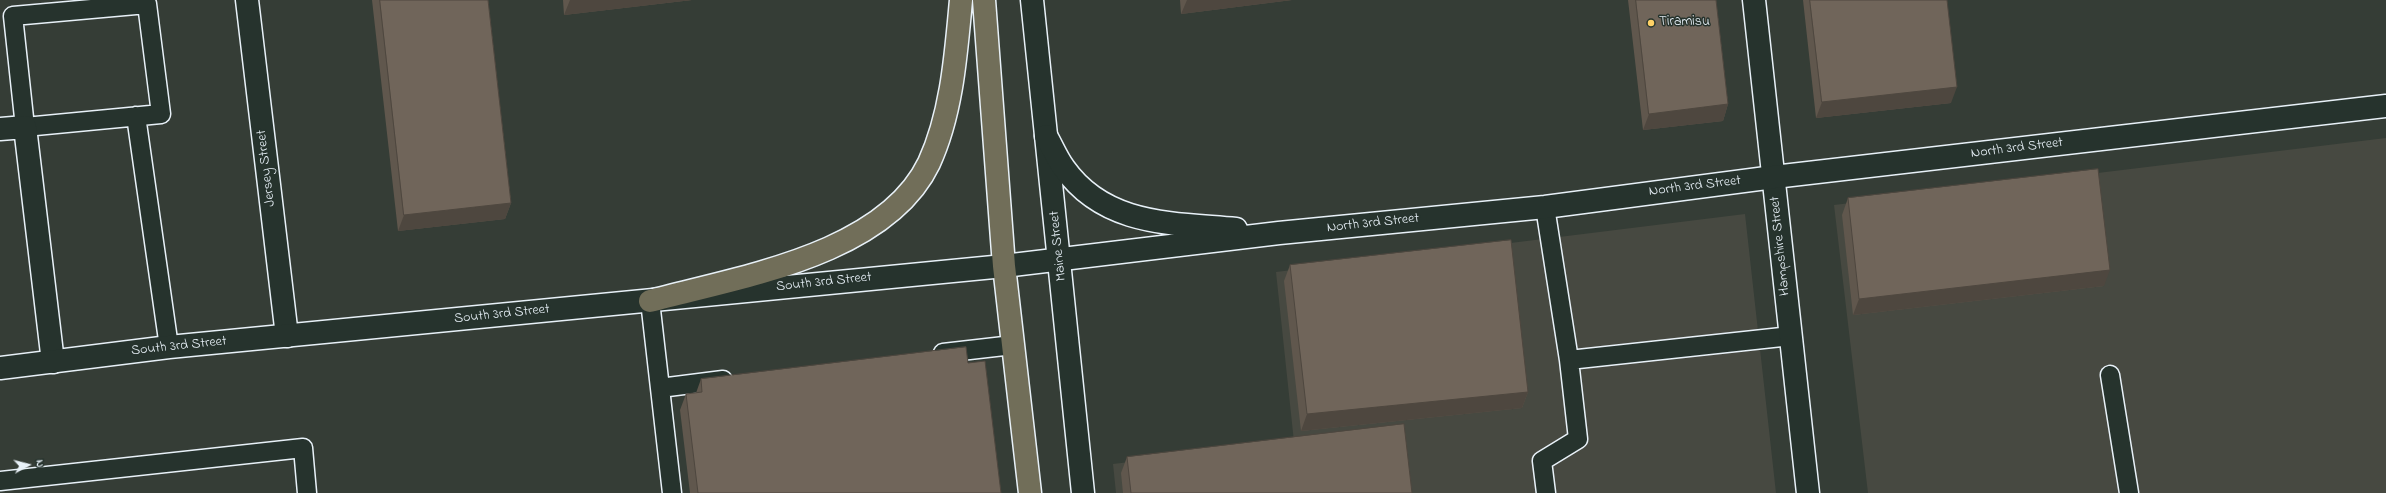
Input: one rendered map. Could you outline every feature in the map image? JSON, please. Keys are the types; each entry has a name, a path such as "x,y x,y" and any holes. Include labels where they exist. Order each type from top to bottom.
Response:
{"highway":[{"path":"650,301 788,264 853,238 884,219 909,194 920,177 929,163 942,129 955,63 962,0"},
{"path":"984,0 1004,266 1030,493"}],"main road":[{"name":"Jersey Street","path":"247,0 287,336"},
{"name":"Maine Street","path":"1032,0 1084,493"},
{"name":"Hampshire Street","path":"1754,0 1808,493"},
{"name":"North 3rd Street","path":"1004,266 1279,233 1545,207 1774,177 2386,106"},
{"path":"0,129 25,127 53,362"},
{"path":"1046,136 1064,168 1088,196 1115,211 1147,221 1279,233"},
{"name":"South 3rd Street","path":"0,368 169,347 1004,266"}],"lane":[{"path":"147,4 161,114 136,116 25,127 6,16 147,4"},
{"path":"136,116 169,347"},
{"path":"1545,207 1569,360 1578,439 1542,461 1546,493"},
{"path":"650,301 672,493"},
{"path":"1569,360 1791,336"},
{"path":"927,355 1013,345"},
{"path":"2110,375 2129,493"},
{"path":"660,388 738,378"},
{"path":"0,481 303,448 307,493"}],"shaded area":[{"path":"2386,138 2386,493 1868,493 1834,205"},
{"path":"1745,214 1776,493 1116,493 1113,464 1294,442 1276,272"}],"building":[{"path":"380,0 488,0 511,203 404,215"},
{"path":"1636,0 1716,0 1728,104 1649,114"},
{"path":"1810,0 1947,0 1957,87 1822,102"},
{"path":"2098,169 2110,270 1859,299 1848,198"},
{"path":"1511,240 1528,392 1307,414 1290,265"},
{"path":"966,347 968,363 985,361 1001,493 698,493 686,394 702,392 701,379"},
{"path":"1404,424 1412,493 1131,493 1127,457"}],"place":[{"name":"Tiramisu","path":"1651,23"}]}
